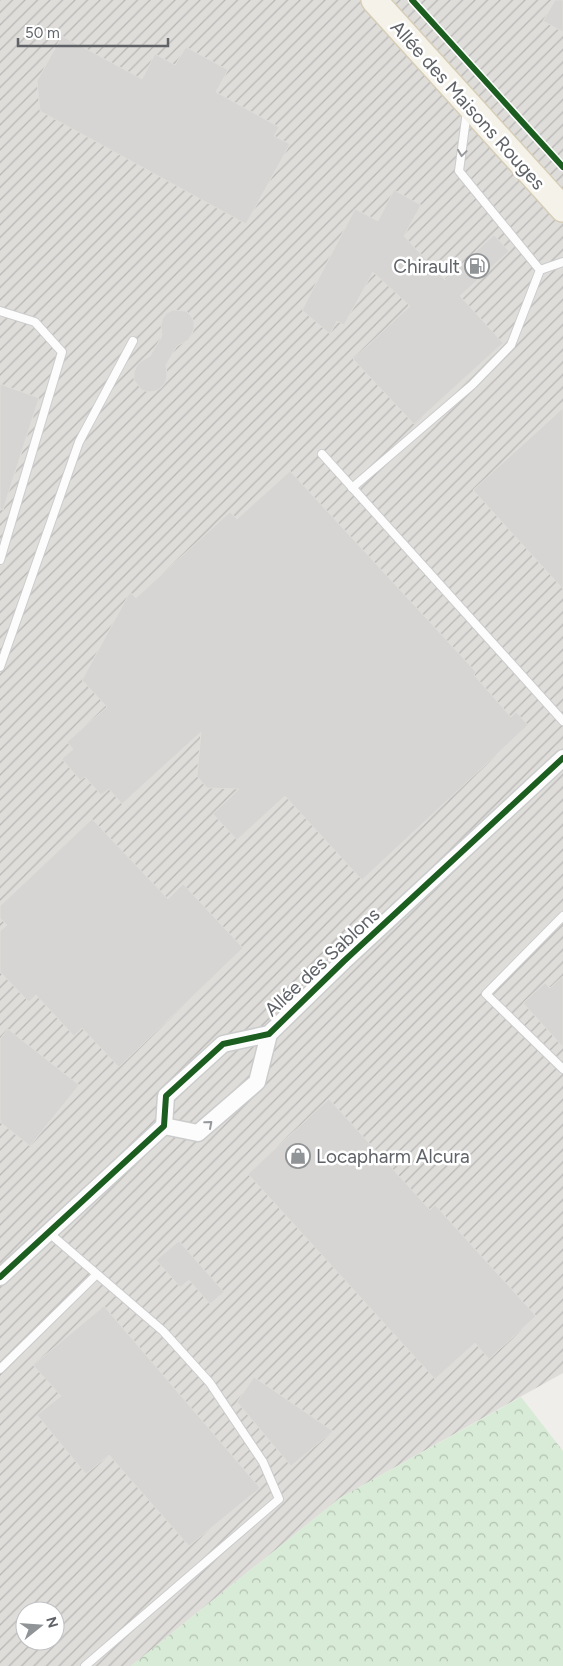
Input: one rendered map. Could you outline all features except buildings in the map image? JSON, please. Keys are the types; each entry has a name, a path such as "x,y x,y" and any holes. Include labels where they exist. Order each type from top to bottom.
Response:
{"main road":[{"name":"Allée des Maisons Rouges","path":"374,0 563,209"}],"street":[{"name":"Allée des Sablons","path":"269,1034 223,1044 166,1096 164,1126 198,1134 257,1082 269,1034 344,961 563,758"},
{"path":"0,1276 164,1126"}],"lane":[{"path":"468,104 459,171 540,270"},
{"path":"352,488 472,385 511,345 540,270 563,262"},
{"path":"0,311 35,322 62,352 0,560"},
{"path":"0,667 79,442 133,341"},
{"path":"322,454 563,721"},
{"path":"563,916 486,994 563,1069"},
{"path":"48,1232 163,1331 210,1383 263,1462 278,1500 85,1666"},
{"path":"0,1369 96,1275"}],"shaded area":[{"path":"0,0 563,0 563,1373 340,1498 131,1666 0,1666"}],"green space":[{"path":"521,1397 563,1451 563,1666 131,1666 340,1498"}],"cycle path":[{"path":"412,0 563,167"},
{"path":"0,1277 164,1126 166,1096 223,1044 269,1034 344,961 563,758"}],"place":[{"name":"Chirault","path":"477,266"},
{"name":"Locapharm Alcura","path":"298,1156"}]}
